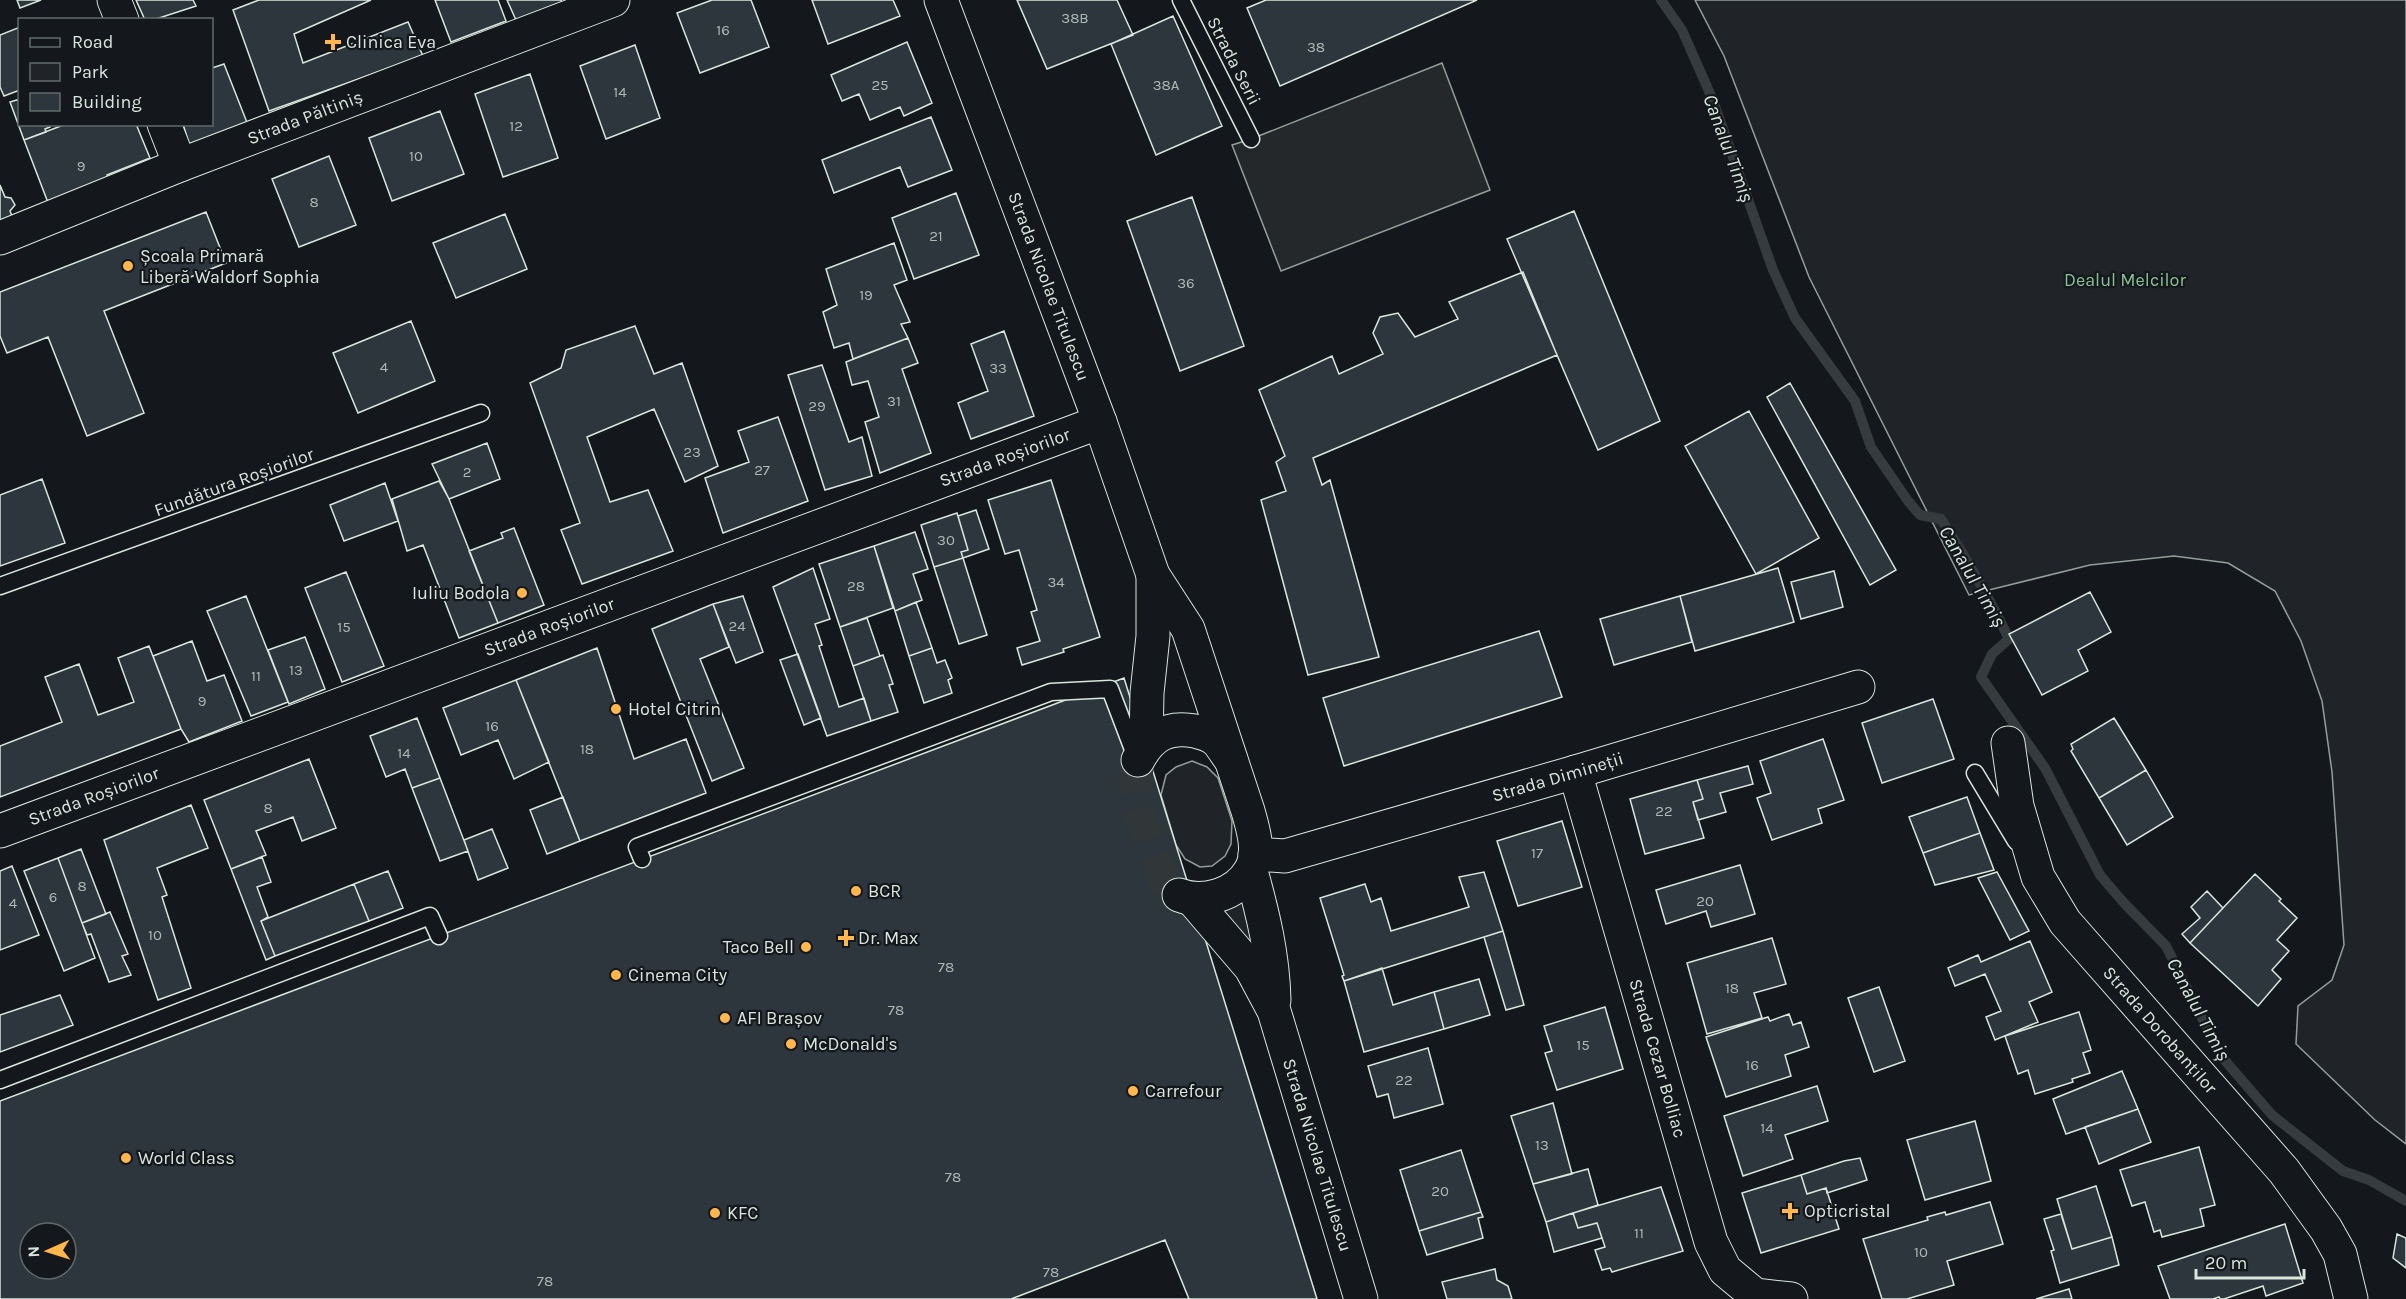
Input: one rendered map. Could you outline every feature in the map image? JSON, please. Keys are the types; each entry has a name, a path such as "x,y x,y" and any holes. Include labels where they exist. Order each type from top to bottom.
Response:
{"street":[{"path":"114,0 121,18"},
{"name":"Strada Păltiniș","path":"0,238 180,165 613,0"},
{"name":"Strada Nicolae Titulescu","path":"941,0 1100,422 1152,575 1188,629 1202,668 1254,836 1253,863 1273,969 1274,1011"},
{"path":"165,126 180,165"},
{"name":"Strada Roșiorilor","path":"0,831 1100,422"},
{"name":"Strada Nicolae Titulescu","path":"1142,752 1153,636 1152,575"},
{"name":"Strada Dimineții","path":"1253,863 1285,856 1575,772 1858,687"},
{"name":"Strada Nicolae Titulescu","path":"1142,752 1155,737 1180,728 1204,733 1216,740 1231,760"},
{"name":"Strada Dorobanților","path":"2008,743 2017,806 2038,877 2065,922 2284,1171 2326,1229 2340,1254 2351,1299"},
{"name":"Strada Cezar Bolliac","path":"1575,772 1711,1242 1725,1270 1755,1295 1791,1299"},
{"name":"Strada Nicolae Titulescu","path":"1253,863 1235,886 1221,894 1186,897 1251,968 1274,1011 1361,1299"}],"lane":[{"name":"Strada Serii","path":"1181,0 1251,139"},
{"name":"Fundătura Roșiorilor","path":"0,586 481,413"},
{"path":"642,859 637,847 1051,692 1110,689 1142,752"},
{"path":"1976,773 2038,877"},
{"path":"0,1080 430,916 439,936"}],"green space":[{"name":"Dealul Melcilor","path":"1695,0 2406,0 2406,1144 2375,1120 2296,1044 2298,1006 2332,980 2344,945 2332,772 2322,701 2301,641 2275,591 2228,563 2174,556 2090,565 1969,595 1809,277 1724,56"},
{"path":"1192,761 1207,767 1218,778 1232,821 1231,844 1225,856 1212,866 1200,867 1185,859 1176,845 1161,795 1166,775 1176,767"},
{"path":"1248,899 1258,955 1215,912"}],"shaded area":[{"path":"1442,63 1490,190 1281,271 1232,145"}],"building":[{"path":"17,0 41,0 20,8"},
{"path":"136,0 193,0 196,6 159,18 144,18"},
{"path":"259,0 371,0 294,34 303,63 408,22 423,56 269,111 233,10"},
{"path":"435,0 498,0 506,21 451,42"},
{"path":"507,0 561,0 562,3 516,20"},
{"path":"712,0 751,0 769,47 700,73 677,13"},
{"path":"812,0 893,0 900,16 828,44"},
{"path":"1017,0 1117,0 1133,35 1047,69"},
{"path":"1266,0 1477,0 1280,86 1247,8"},
{"path":"1173,16 1222,126 1156,155 1111,44"},
{"path":"18,28 18,91 4,96 0,87 0,35"},
{"path":"907,42 932,103 904,116 900,107 870,120 859,94 842,101 831,75"},
{"path":"635,45 660,118 606,139 580,66"},
{"path":"224,64 248,125 190,147 184,126 213,126 213,68"},
{"path":"530,74 558,158 503,177 475,94"},
{"path":"18,100 18,124 10,102"},
{"path":"440,111 464,174 392,201 369,138"},
{"path":"931,117 952,170 908,187 900,167 834,193 822,160"},
{"path":"19,126 50,126 45,129 46,132 24,140"},
{"path":"61,126 137,126 150,158 107,175 112,189 52,213 24,140"},
{"path":"329,156 356,225 299,247 272,179"},
{"path":"0,185 5,197 11,198 15,205 10,211 16,226 0,232"},
{"path":"956,193 979,255 914,279 892,218"},
{"path":"1192,197 1244,346 1180,371 1127,221"},
{"path":"1574,211 1660,421 1598,450 1507,239"},
{"path":"206,212 226,263 104,311 144,413 87,436 48,337 7,353 0,336 0,292"},
{"path":"505,214 527,269 456,298 433,243"},
{"path":"894,243 907,280 894,285 910,322 901,324 908,338 853,359 849,343 834,348 823,312 837,305 826,269"},
{"path":"1523,272 1557,355 1313,458 1322,485 1330,480 1379,657 1308,675 1261,500 1286,491 1276,462 1285,456 1259,390 1332,356 1339,374 1383,354 1373,333 1380,317 1398,313 1415,337 1458,319 1449,302"},
{"path":"411,321 435,381 358,413 333,353"},
{"path":"635,326 654,374 682,363 718,466 685,482 654,409 587,437 610,502 648,490 673,551 582,584 561,530 580,523 530,383 561,368 566,350"},
{"path":"1004,331 1034,416 971,439 958,403 988,391 971,344"},
{"path":"908,338 918,363 902,369 931,453 880,473 865,422 879,417 868,381 852,385 846,362"},
{"path":"822,365 849,442 862,437 872,476 825,490 788,375"},
{"path":"1790,383 1896,570 1870,585 1767,397"},
{"path":"1749,411 1819,538 1756,574 1685,446"},
{"path":"778,417 808,501 723,533 705,478 749,462 738,431"},
{"path":"487,443 500,479 449,499 432,464"},
{"path":"42,479 65,543 0,566 0,495"},
{"path":"1051,480 1100,637 1063,649 1064,652 1022,665 1017,648 1040,641 1031,612 1037,610 1019,550 1005,554 988,500"},
{"path":"439,481 449,499 498,623 459,638 423,545 407,551 392,499"},
{"path":"385,483 398,521 344,541 330,505"},
{"path":"976,510 989,549 963,558 961,552 968,550 958,516"},
{"path":"957,513 968,550 961,552 963,558 934,567 921,525"},
{"path":"514,528 544,605 498,623 469,551 503,538 501,533"},
{"path":"915,532 928,569 913,574 922,600 895,611 874,546"},
{"path":"874,546 893,608 840,627 819,564"},
{"path":"963,558 987,635 959,644 934,567"},
{"path":"813,568 830,619 815,624 822,645 819,646 839,707 864,698 871,721 827,736 773,587"},
{"path":"1778,568 1794,622 1695,651 1680,596"},
{"path":"1834,571 1843,607 1801,619 1791,582"},
{"path":"346,572 384,666 342,682 305,588"},
{"path":"2090,592 2111,632 2078,650 2088,671 2042,695 2009,634"},
{"path":"246,596 288,702 251,716 207,611"},
{"path":"743,596 763,652 736,663 713,604"},
{"path":"1680,596 1692,642 1614,665 1600,619"},
{"path":"916,602 932,648 909,656 895,611"},
{"path":"713,604 729,647 700,659 744,768 712,781 652,629"},
{"path":"867,618 880,656 853,666 840,627"},
{"path":"1539,631 1562,697 1344,766 1323,698"},
{"path":"305,637 325,689 289,704 268,650"},
{"path":"192,641 207,681 224,675 242,721 189,742 181,729 153,656"},
{"path":"149,646 181,729 0,797 0,746 62,722 45,677 79,664 98,715 134,702 118,658"},
{"path":"597,648 634,759 686,739 706,793 580,841 516,680"},
{"path":"932,648 937,663 945,660 952,678 948,680 952,693 924,703 909,656"},
{"path":"798,654 821,718 804,725 780,660"},
{"path":"883,655 893,684 889,685 898,712 871,721 853,666"},
{"name":"AFI Brașov","path":"1124,678 1317,1299 0,1299 0,1101"},
{"path":"516,680 549,762 514,779 498,740 461,755 443,708"},
{"path":"1933,699 1954,759 1882,783 1862,723"},
{"path":"417,718 440,778 412,788 405,769 386,777 370,736"},
{"path":"2114,718 2146,770 2099,798 2071,751 2073,749 2071,744"},
{"path":"1823,739 1844,800 1818,809 1822,823 1772,840 1757,798 1771,793 1760,761"},
{"path":"309,759 336,828 302,841 293,817 256,831 266,855 231,869 204,800"},
{"path":"1748,766 1753,784 1720,793 1726,812 1698,820 1693,802 1703,799 1697,780"},
{"path":"2146,770 2173,817 2127,845 2099,798"},
{"path":"440,778 468,851 440,861 412,788"},
{"path":"1697,780 1703,799 1693,802 1704,838 1645,854 1630,799"},
{"path":"563,797 580,841 547,854 530,810"},
{"path":"1967,797 1980,833 1923,853 1909,817"},
{"path":"191,805 208,848 157,868 167,895 162,897 191,988 158,1000 104,840"},
{"path":"1562,821 1582,887 1518,906 1497,841"},
{"path":"492,829 508,868 478,880 464,840"},
{"path":"1980,833 1994,870 1935,885 1923,853"},
{"path":"81,849 106,914 82,923 58,858"},
{"path":"262,857 271,882 257,887 268,917 261,921 275,956 266,960 231,869"},
{"path":"58,858 95,958 64,971 24,871"},
{"path":"1740,865 1755,914 1711,927 1706,911 1666,924 1656,890"},
{"path":"12,866 39,935 0,950 0,871"},
{"path":"388,871 403,908 369,921 354,884"},
{"path":"1484,872 1503,931 1344,981 1320,898 1365,884 1371,902 1381,898 1391,931 1469,907 1459,877"},
{"path":"1997,872 2029,931 2010,940 1978,878"},
{"path":"2255,874 2297,918 2277,940 2289,951 2272,970 2281,979 2258,1006 2190,943"},
{"path":"354,884 369,921 275,956 261,921"},
{"path":"2207,891 2223,908 2190,943 2182,934 2200,918 2191,907"},
{"path":"110,912 128,954 122,956 131,975 109,982 91,934 87,935 82,923"},
{"path":"1503,931 1524,1005 1506,1010 1484,937"},
{"path":"1772,938 1786,984 1754,993 1762,1018 1707,1034 1687,963"},
{"path":"2030,941 2052,992 2029,1002 2038,1022 1995,1040 1986,1017 2001,1011 1985,974 1955,986 1948,968 1978,955 1981,962"},
{"path":"1382,968 1393,1005 1434,992 1444,1029 1364,1052 1344,981"},
{"path":"1479,979 1490,1015 1444,1029 1434,992"},
{"path":"1879,987 1905,1061 1874,1072 1848,998"},
{"path":"60,995 73,1025 0,1052 0,1015"},
{"path":"1605,1007 1623,1069 1557,1090 1545,1053 1552,1051 1544,1026"},
{"path":"2079,1012 2091,1050 2083,1053 2090,1073 2072,1079 2073,1082 2035,1094 2028,1070 2018,1074 2005,1036"},
{"path":"1789,1014 1793,1025 1801,1022 1809,1047 1785,1055 1791,1076 1726,1097 1706,1037 1768,1017 1770,1021"},
{"path":"1428,1048 1443,1104 1394,1118 1388,1094 1377,1097 1368,1066"},
{"path":"2122,1071 2138,1109 2066,1134 2053,1099"},
{"path":"1817,1086 1828,1121 1785,1135 1793,1159 1743,1176 1724,1116"},
{"path":"1553,1103 1572,1174 1533,1184 1511,1116"},
{"path":"2138,1109 2151,1142 2099,1164 2085,1127"},
{"path":"1975,1121 1991,1181 1925,1200 1907,1140"},
{"path":"2199,1147 2215,1205 2200,1209 2204,1226 2162,1237 2160,1230 2154,1232 2145,1202 2132,1206 2120,1170"},
{"path":"1461,1150 1481,1212 1419,1231 1400,1170"},
{"path":"1860,1158 1867,1180 1827,1193 1826,1188 1807,1194 1801,1175"},
{"path":"1588,1169 1598,1205 1546,1222 1533,1184"},
{"name":"Opticristal","path":"1801,1175 1807,1194 1826,1188 1839,1229 1761,1253 1742,1193"},
{"path":"2096,1186 2112,1237 2072,1249 2057,1199"},
{"path":"1661,1187 1683,1251 1612,1272 1610,1268 1602,1270 1595,1250 1605,1247 1597,1223 1578,1228 1573,1213"},
{"path":"1990,1202 2003,1244 1947,1261 1954,1285 1907,1299 1882,1299 1863,1239 1928,1220 1927,1217 1945,1212 1946,1215"},
{"path":"1481,1212 1483,1217 1478,1218 1483,1238 1427,1255 1419,1231"},
{"path":"1573,1213 1578,1228 1597,1223 1602,1238 1554,1252 1546,1222"},
{"path":"2061,1214 2072,1249 2112,1237 2119,1265 2060,1283 2051,1251 2054,1250 2044,1219"},
{"path":"2285,1224 2303,1283 2266,1296 2263,1286 2224,1299 2219,1297 2170,1299 2158,1266"},
{"path":"2397,1234 2406,1238 2406,1268 2393,1258"},
{"path":"1165,1240 1189,1299 1011,1299"},
{"path":"1495,1269 1497,1280 1508,1286 1512,1299 1447,1299 1442,1282"},
{"path":"2069,1289 2072,1299 2036,1299"}],"waterway":[{"name":"Canalul Timiș","path":"1661,0 1682,30 1712,98 1773,270 1795,318 1855,401 1871,447 1920,515 1941,519 2001,623 2009,639 1992,654 1981,677 2045,768 2100,875 2166,946 2221,1056 2272,1115 2343,1171 2369,1180 2406,1201"}],"tunnel":[{"path":"1138,760 1135,784 1140,814 1164,881 1179,895"}],"place":[{"name":"Clinica Eva","path":"333,42"},
{"name":"Școala Primară Liberă Waldorf Sophia","path":"128,266"},
{"name":"Iuliu Bodola","path":"522,593"},
{"name":"Hotel Citrin","path":"616,709"},
{"name":"BCR","path":"856,891"},
{"name":"Dr. Max","path":"846,938"},
{"name":"Taco Bell","path":"806,947"},
{"name":"Cinema City","path":"616,975"},
{"name":"AFI Brașov","path":"725,1018"},
{"name":"McDonald's","path":"791,1044"},
{"name":"Carrefour","path":"1133,1091"},
{"name":"World Class","path":"126,1158"},
{"name":"Opticristal","path":"1790,1211"},
{"name":"KFC","path":"715,1213"}]}
